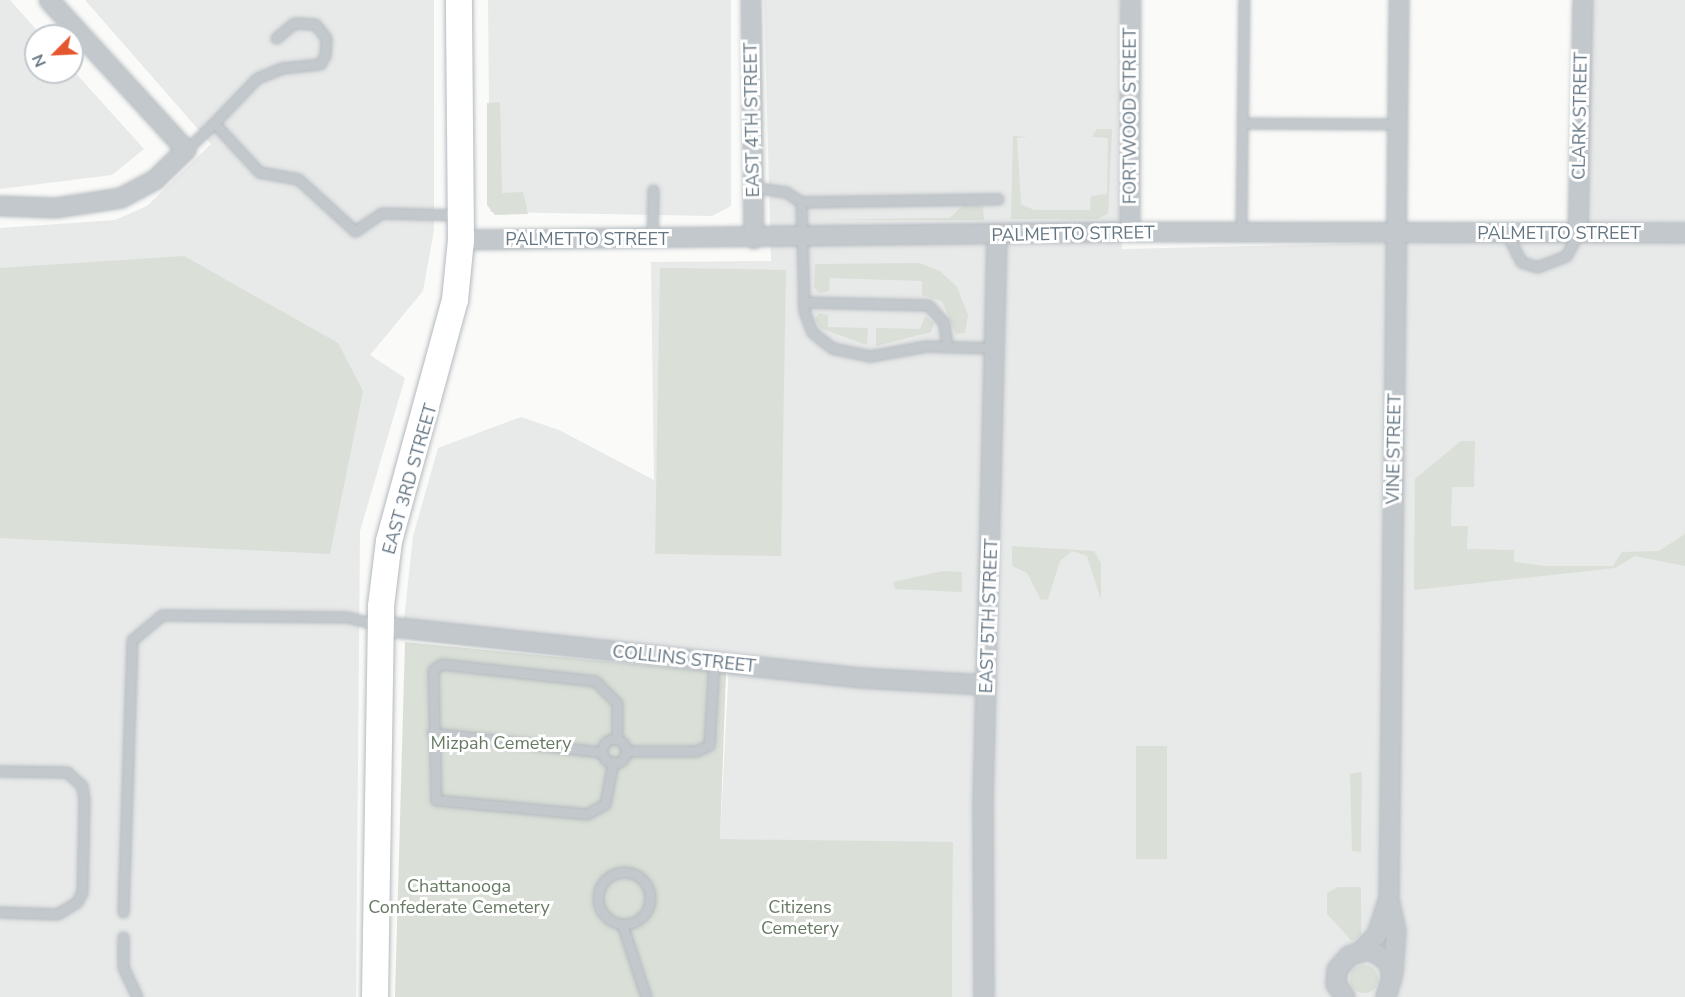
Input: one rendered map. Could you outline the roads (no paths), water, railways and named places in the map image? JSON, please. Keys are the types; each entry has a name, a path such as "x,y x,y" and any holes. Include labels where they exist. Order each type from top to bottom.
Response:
{"main road":[{"name":"EAST 3RD STREET","path":"375,997 381,626 389,541 445,353 461,240 459,0"}],"street":[{"path":"0,206 56,208 121,198 156,179 186,150 49,0"},
{"name":"EAST 4TH STREET","path":"751,0 753,239"},
{"name":"FORTWOOD STREET","path":"1130,232 1131,0"},
{"name":"VINE STREET","path":"1386,997 1392,977 1396,931 1389,899 1399,0"},
{"name":"CLARK STREET","path":"1578,233 1583,0"},
{"name":"PALMETTO STREET","path":"461,240 753,239 1241,231 1397,235 1685,233"},
{"name":"EAST 5TH STREET","path":"984,997 987,685 997,235"},
{"name":"COLLINS STREET","path":"381,626 714,662 987,685"},
{"name":"VINE STREET","path":"1345,997 1335,976 1342,961 1362,950 1377,935 1389,899"},
{"path":"1362,950 1383,955 1392,977"}],"lane":[{"path":"1241,231 1244,0"},
{"path":"186,150 256,78 282,68 320,64 325,55 326,38 315,24 294,23 276,38"},
{"path":"214,123 259,172 298,179 355,231 382,213 461,215"},
{"path":"1242,123 1398,123"},
{"path":"753,187 786,192 801,202 998,199"},
{"path":"652,239 653,190"},
{"path":"801,202 803,302 812,332 832,348 853,355 947,347 995,348"},
{"path":"1507,234 1521,262 1537,267 1566,256 1578,233"},
{"path":"803,302 927,305 944,323 947,347"},
{"path":"123,912 132,640 162,615 347,616 381,626"},
{"path":"627,751 617,739 617,703 595,681 441,664 430,681 433,793 443,802 586,814 605,804 613,762 627,751 696,751 709,746 714,662"},
{"path":"432,733 601,752 613,762"},
{"path":"601,752 608,740 617,739"},
{"path":"0,771 67,772 82,786 84,800 82,892 77,902 57,914 0,912"},
{"path":"622,924 635,922 649,908 649,887 634,873 613,873 599,888 600,909 622,924 646,997"},
{"path":"123,937 123,967 137,997"}],"park label":[{"name":"Mizpah Cemetery","path":"501,743"},
{"name":"Chattanooga Confederate Cemetery","path":"459,897"},
{"name":"Citizens Cemetery","path":"800,918"}]}
